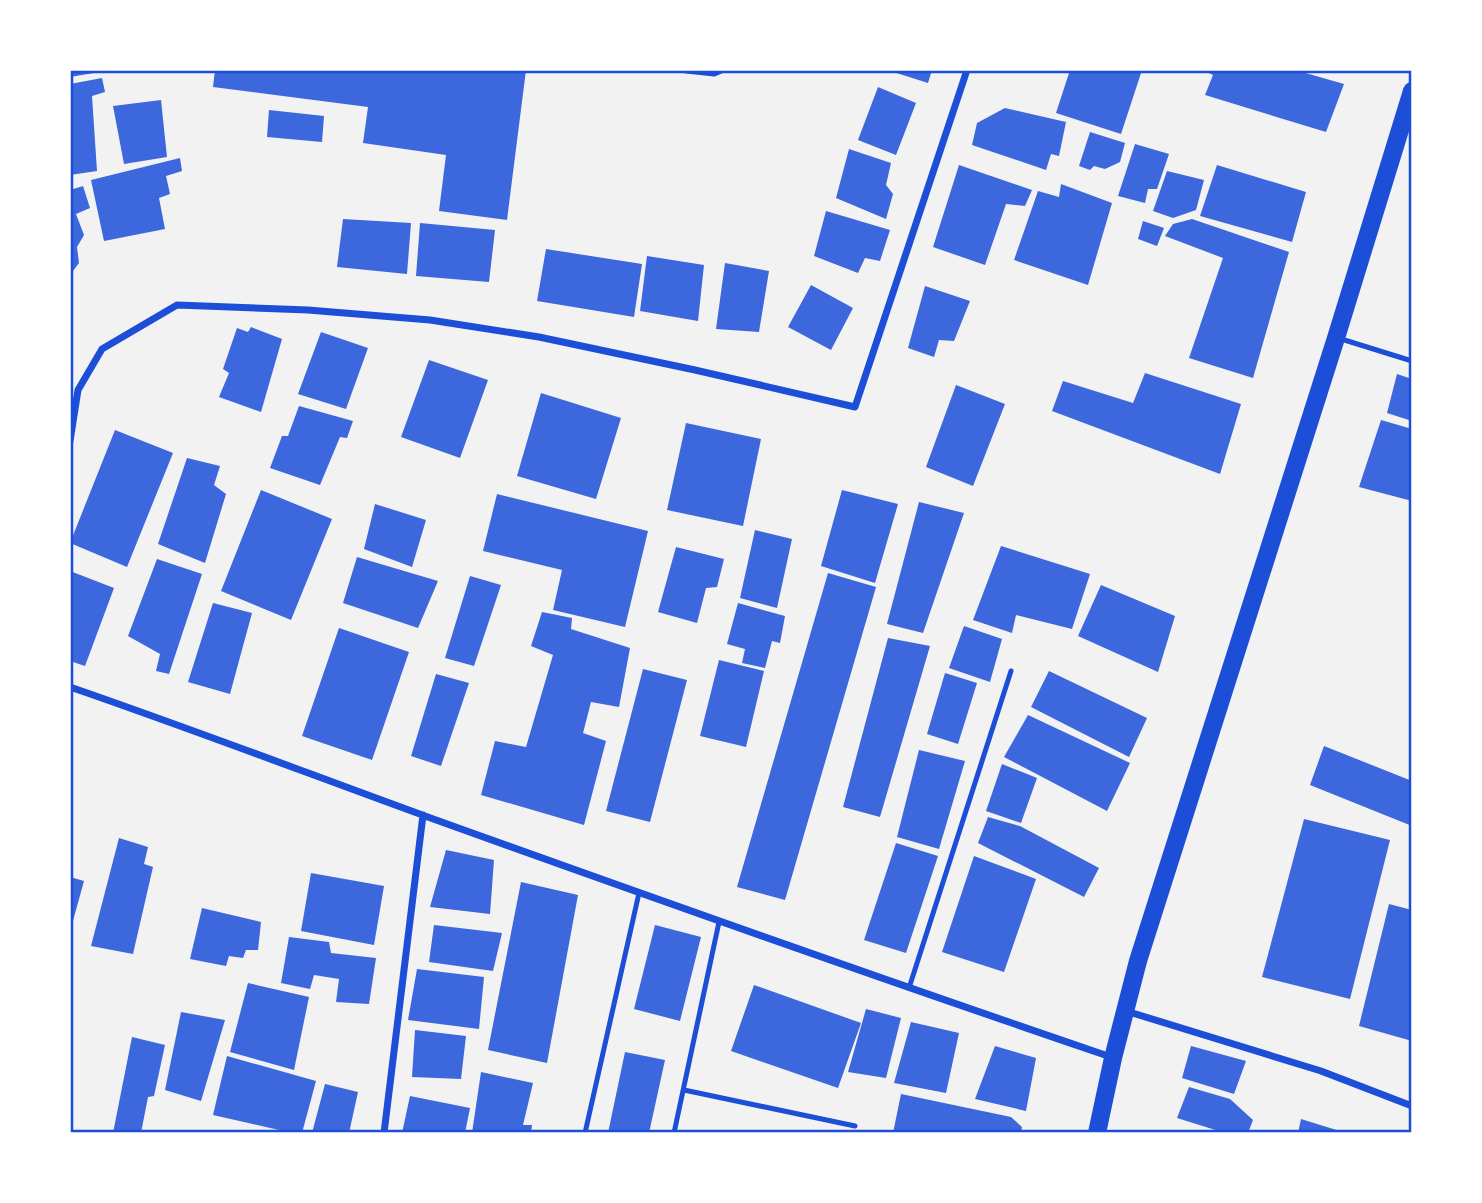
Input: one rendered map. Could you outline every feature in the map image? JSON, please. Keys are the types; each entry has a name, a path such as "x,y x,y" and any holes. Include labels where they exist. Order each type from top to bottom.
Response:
{"main road":[{"path":"1097,1133 1138,961 1412,91"}],"street":[{"path":"686,70 714,73 721,70"},
{"path":"70,441 78,390 102,349 177,305 308,310 430,320 538,337 855,407 967,70"},
{"path":"70,687 719,922 1113,1058"},
{"path":"384,1133 423,815"},
{"path":"1125,1011 1321,1071 1412,1106"}],"lane":[{"path":"1336,338 1412,361"},
{"path":"909,988 1011,671"},
{"path":"585,1133 639,892"},
{"path":"674,1133 719,922"},
{"path":"684,1090 855,1126"}],"building":[{"path":"70,70 106,70 106,71 70,77"},
{"path":"215,70 526,70 507,220 439,211 446,155 363,143 368,107 213,87"},
{"path":"887,70 932,70 928,83"},
{"path":"1070,70 1142,70 1121,134 1056,113"},
{"path":"1203,70 1295,70 1344,84 1326,132 1205,95 1213,75"},
{"path":"102,78 105,92 92,96 97,171 70,175 70,84"},
{"path":"878,87 916,103 896,155 858,140"},
{"path":"161,100 167,157 124,164 113,106"},
{"path":"1005,108 1066,122 1059,156 1051,154 1046,170 972,145 977,123"},
{"path":"269,110 324,116 322,142 267,137"},
{"path":"1090,132 1125,143 1120,162 1105,169 1094,166 1090,170 1079,166"},
{"path":"1135,144 1169,154 1157,189 1148,189 1145,203 1118,196"},
{"path":"849,149 891,163 886,185 893,194 886,219 836,198"},
{"path":"180,158 182,171 166,176 170,194 159,198 165,229 104,241 91,180"},
{"path":"959,165 1032,190 1025,206 1006,204 985,265 933,247"},
{"path":"1217,165 1306,192 1292,242 1200,216"},
{"path":"1167,171 1204,180 1196,210 1173,218 1153,211"},
{"path":"1061,184 1112,203 1088,285 1014,260 1038,191 1059,197"},
{"path":"83,186 90,208 76,214 84,235 77,247 79,263 70,275 70,190"},
{"path":"826,211 890,230 880,261 865,258 858,273 814,256"},
{"path":"343,219 411,223 407,274 337,267"},
{"path":"1192,219 1289,252 1253,378 1189,358 1223,258 1165,236 1173,224"},
{"path":"1143,221 1164,228 1157,246 1138,239"},
{"path":"420,223 495,230 489,282 416,276"},
{"path":"546,249 642,264 634,317 537,301"},
{"path":"647,256 704,265 698,321 640,311"},
{"path":"725,263 769,271 759,332 716,329"},
{"path":"811,285 853,308 831,350 788,327"},
{"path":"925,286 970,301 954,341 939,340 934,357 908,348"},
{"path":"251,327 282,339 261,412 219,397 229,373 223,369 237,328 248,332"},
{"path":"321,332 368,348 346,409 298,394"},
{"path":"429,360 488,380 460,458 401,437"},
{"path":"1145,373 1241,404 1220,474 1052,411 1063,381 1133,403"},
{"path":"1397,374 1412,379 1412,421 1387,413"},
{"path":"956,385 1005,404 973,486 926,467"},
{"path":"541,393 621,418 596,499 517,476"},
{"path":"299,406 353,421 347,438 340,437 320,485 270,468 282,436 288,436"},
{"path":"1381,420 1412,429 1412,501 1359,487"},
{"path":"686,423 761,439 743,526 667,510"},
{"path":"115,430 173,453 127,567 70,543"},
{"path":"187,458 220,466 214,485 226,494 205,563 158,544"},
{"path":"261,490 332,519 291,620 221,591"},
{"path":"842,490 898,504 875,583 821,566"},
{"path":"497,494 648,531 625,627 553,610 562,570 483,551"},
{"path":"919,502 964,513 923,633 887,624"},
{"path":"375,504 426,520 412,567 364,549"},
{"path":"755,530 792,539 777,608 740,598"},
{"path":"1001,546 1090,574 1072,629 1016,615 1012,633 973,620"},
{"path":"676,547 724,559 717,587 706,588 697,623 658,612"},
{"path":"357,557 438,581 418,628 343,603"},
{"path":"157,559 202,574 169,674 156,671 160,654 128,636"},
{"path":"70,571 114,588 85,666 70,661"},
{"path":"828,573 876,587 785,900 737,887"},
{"path":"470,576 501,585 474,666 445,658"},
{"path":"1101,585 1175,616 1158,672 1078,636"},
{"path":"213,603 252,613 230,694 188,682"},
{"path":"738,603 785,616 780,643 772,641 765,668 742,663 745,649 727,644"},
{"path":"542,612 572,618 571,629 630,648 619,707 591,702 583,733 606,741 584,825 481,795 495,741 526,747 553,655 531,646"},
{"path":"964,626 1002,639 990,682 949,668"},
{"path":"339,628 409,652 372,760 302,736"},
{"path":"888,638 930,646 880,817 843,807"},
{"path":"719,660 764,671 746,747 700,736"},
{"path":"643,669 687,680 650,822 606,811"},
{"path":"1049,671 1147,718 1129,757 1031,707"},
{"path":"945,673 977,683 958,744 927,734"},
{"path":"436,674 469,683 441,766 411,756"},
{"path":"1028,715 1130,763 1107,811 1004,757"},
{"path":"1324,746 1412,781 1412,826 1310,785"},
{"path":"919,750 965,761 939,849 897,837"},
{"path":"1002,764 1037,778 1021,823 986,811"},
{"path":"988,817 1020,826 1099,868 1084,897 978,843"},
{"path":"1304,819 1390,840 1350,999 1262,977"},
{"path":"119,838 148,847 144,864 153,867 133,954 91,946"},
{"path":"896,843 938,856 906,953 864,940"},
{"path":"446,850 494,860 490,914 430,907"},
{"path":"974,856 1036,879 1004,972 942,952"},
{"path":"311,873 384,886 374,945 301,931"},
{"path":"70,877 84,881 71,928 70,927"},
{"path":"521,882 578,895 547,1063 488,1050"},
{"path":"1389,904 1412,910 1412,1041 1359,1026"},
{"path":"202,908 261,922 258,950 246,950 243,958 229,956 226,966 190,959"},
{"path":"434,925 502,933 493,971 429,962"},
{"path":"655,925 701,937 680,1021 634,1009"},
{"path":"289,937 329,942 331,953 376,958 369,1004 336,1002 339,979 314,975 310,989 281,983"},
{"path":"417,969 484,977 479,1029 408,1020"},
{"path":"248,983 309,997 294,1070 230,1052"},
{"path":"754,985 861,1023 838,1088 731,1051"},
{"path":"866,1009 901,1018 886,1078 848,1072"},
{"path":"181,1012 225,1020 201,1101 165,1090"},
{"path":"911,1022 959,1033 946,1093 894,1083"},
{"path":"415,1030 466,1036 461,1079 412,1077"},
{"path":"132,1037 165,1045 154,1096 148,1097 141,1133 113,1133"},
{"path":"995,1046 1036,1058 1026,1111 975,1099"},
{"path":"1191,1046 1246,1061 1234,1094 1182,1078"},
{"path":"625,1052 665,1060 649,1133 608,1133"},
{"path":"227,1056 316,1081 302,1133 213,1115"},
{"path":"481,1072 533,1083 523,1125 532,1125 531,1133 472,1133"},
{"path":"325,1084 358,1092 349,1133 312,1133"},
{"path":"1189,1087 1230,1099 1253,1120 1248,1133 1225,1133 1177,1118"},
{"path":"901,1094 1011,1117 1022,1127 1021,1133 893,1133"},
{"path":"410,1096 470,1108 465,1133 402,1133"},
{"path":"1301,1119 1343,1132 1343,1133 1298,1133"}]}
